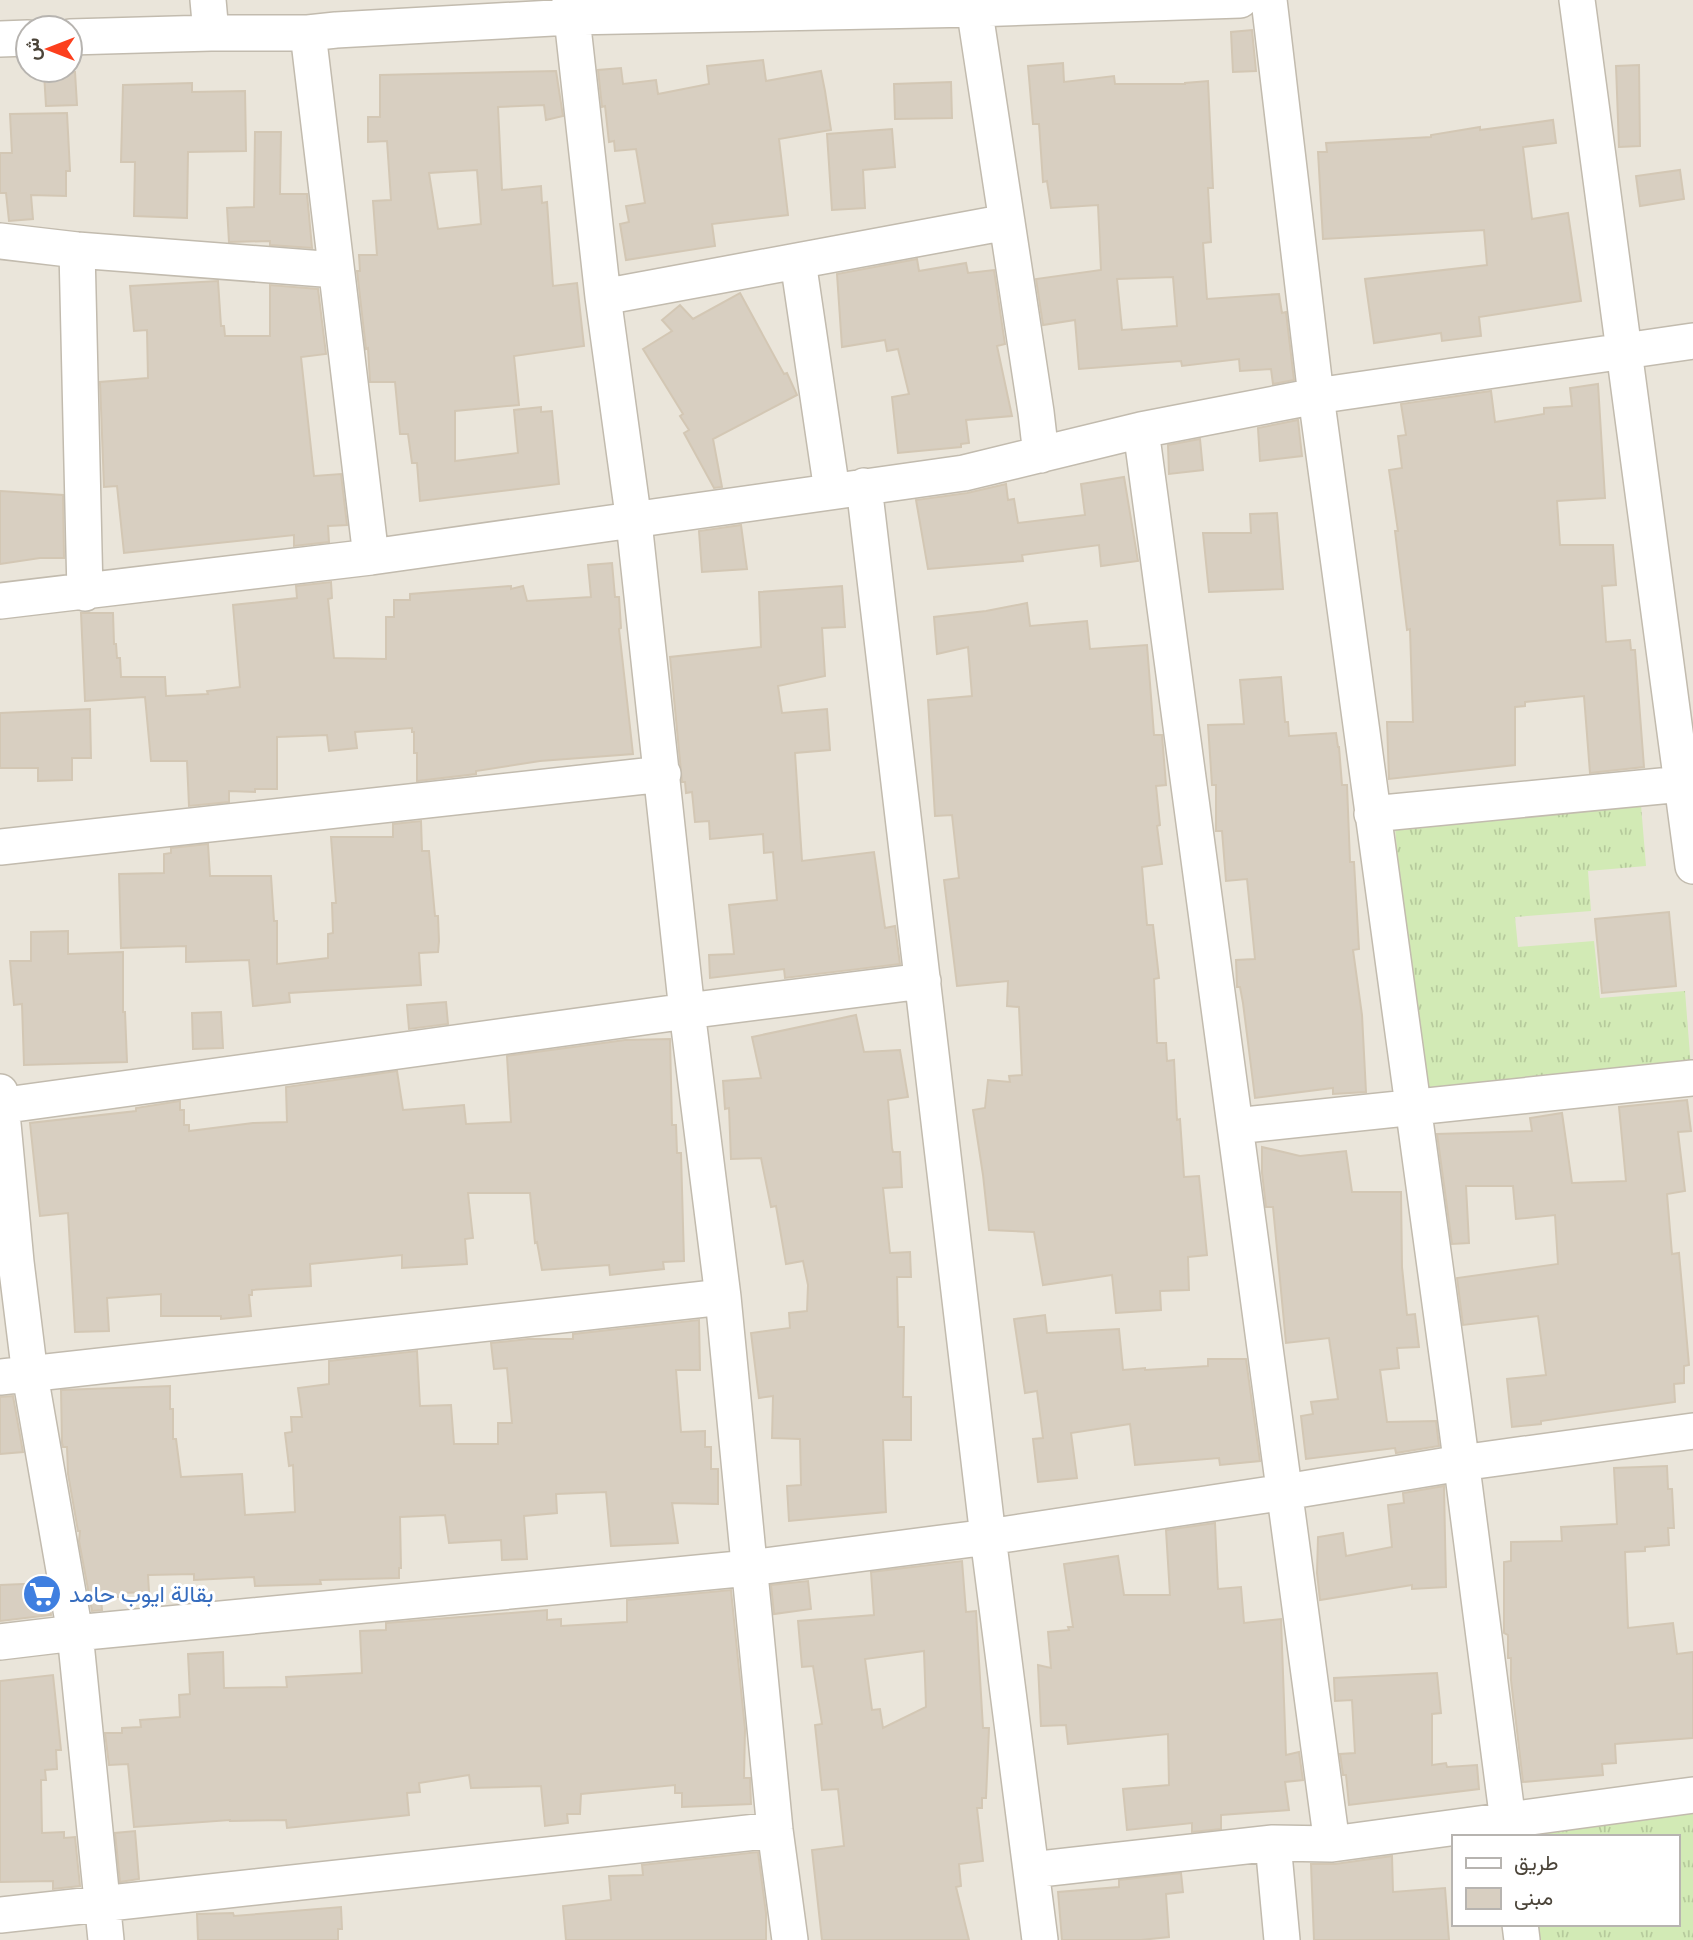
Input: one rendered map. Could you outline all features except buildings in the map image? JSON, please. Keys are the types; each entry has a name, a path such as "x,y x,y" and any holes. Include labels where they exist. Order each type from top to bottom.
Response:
{"street":[{"path":"84,35 210,16 327,21 571,8 1240,0"},
{"path":"1269,0 1316,396 1509,1829"},
{"path":"1577,0 1693,866"},
{"path":"974,4 1041,455"},
{"path":"571,8 603,297 634,522 687,1011 723,1297 775,1830 790,1940"},
{"path":"327,21 336,270 371,557"},
{"path":"603,297 1007,222"},
{"path":"0,242 336,270"},
{"path":"77,250 85,593"},
{"path":"797,261 848,489 923,981 988,1537 1040,1940"},
{"path":"0,601 371,557 964,474 1141,430 1316,396 1693,341"},
{"path":"1141,430 1332,1844"},
{"path":"0,847 663,774"},
{"path":"1372,814 1682,784"},
{"path":"106,1940 75,1633 15,1376 16,1262 1,1101 923,981"},
{"path":"1235,1126 1693,1078"},
{"path":"15,1376 723,1297"},
{"path":"0,1642 749,1568 988,1537 1461,1463 1693,1431"},
{"path":"1031,1870 1273,1843 1332,1844 1509,1829 1693,1796"},
{"path":"0,1915 775,1830"},
{"path":"1273,1843 1282,1940"}],"shaded area":[{"path":"0,0 1693,0 1693,1940 0,1940"}],"green space":[{"path":"1641,805 1646,866 1588,871 1591,911 1515,917 1518,947 1594,941 1600,998 1685,991 1691,1068 1418,1092 1395,827"},
{"path":"1693,1808 1693,1940 1532,1940 1530,1926 1679,1926 1679,1835 1520,1833"}],"place":[{"name":"بقالة ايوب حامد","path":"42,1594"}]}
